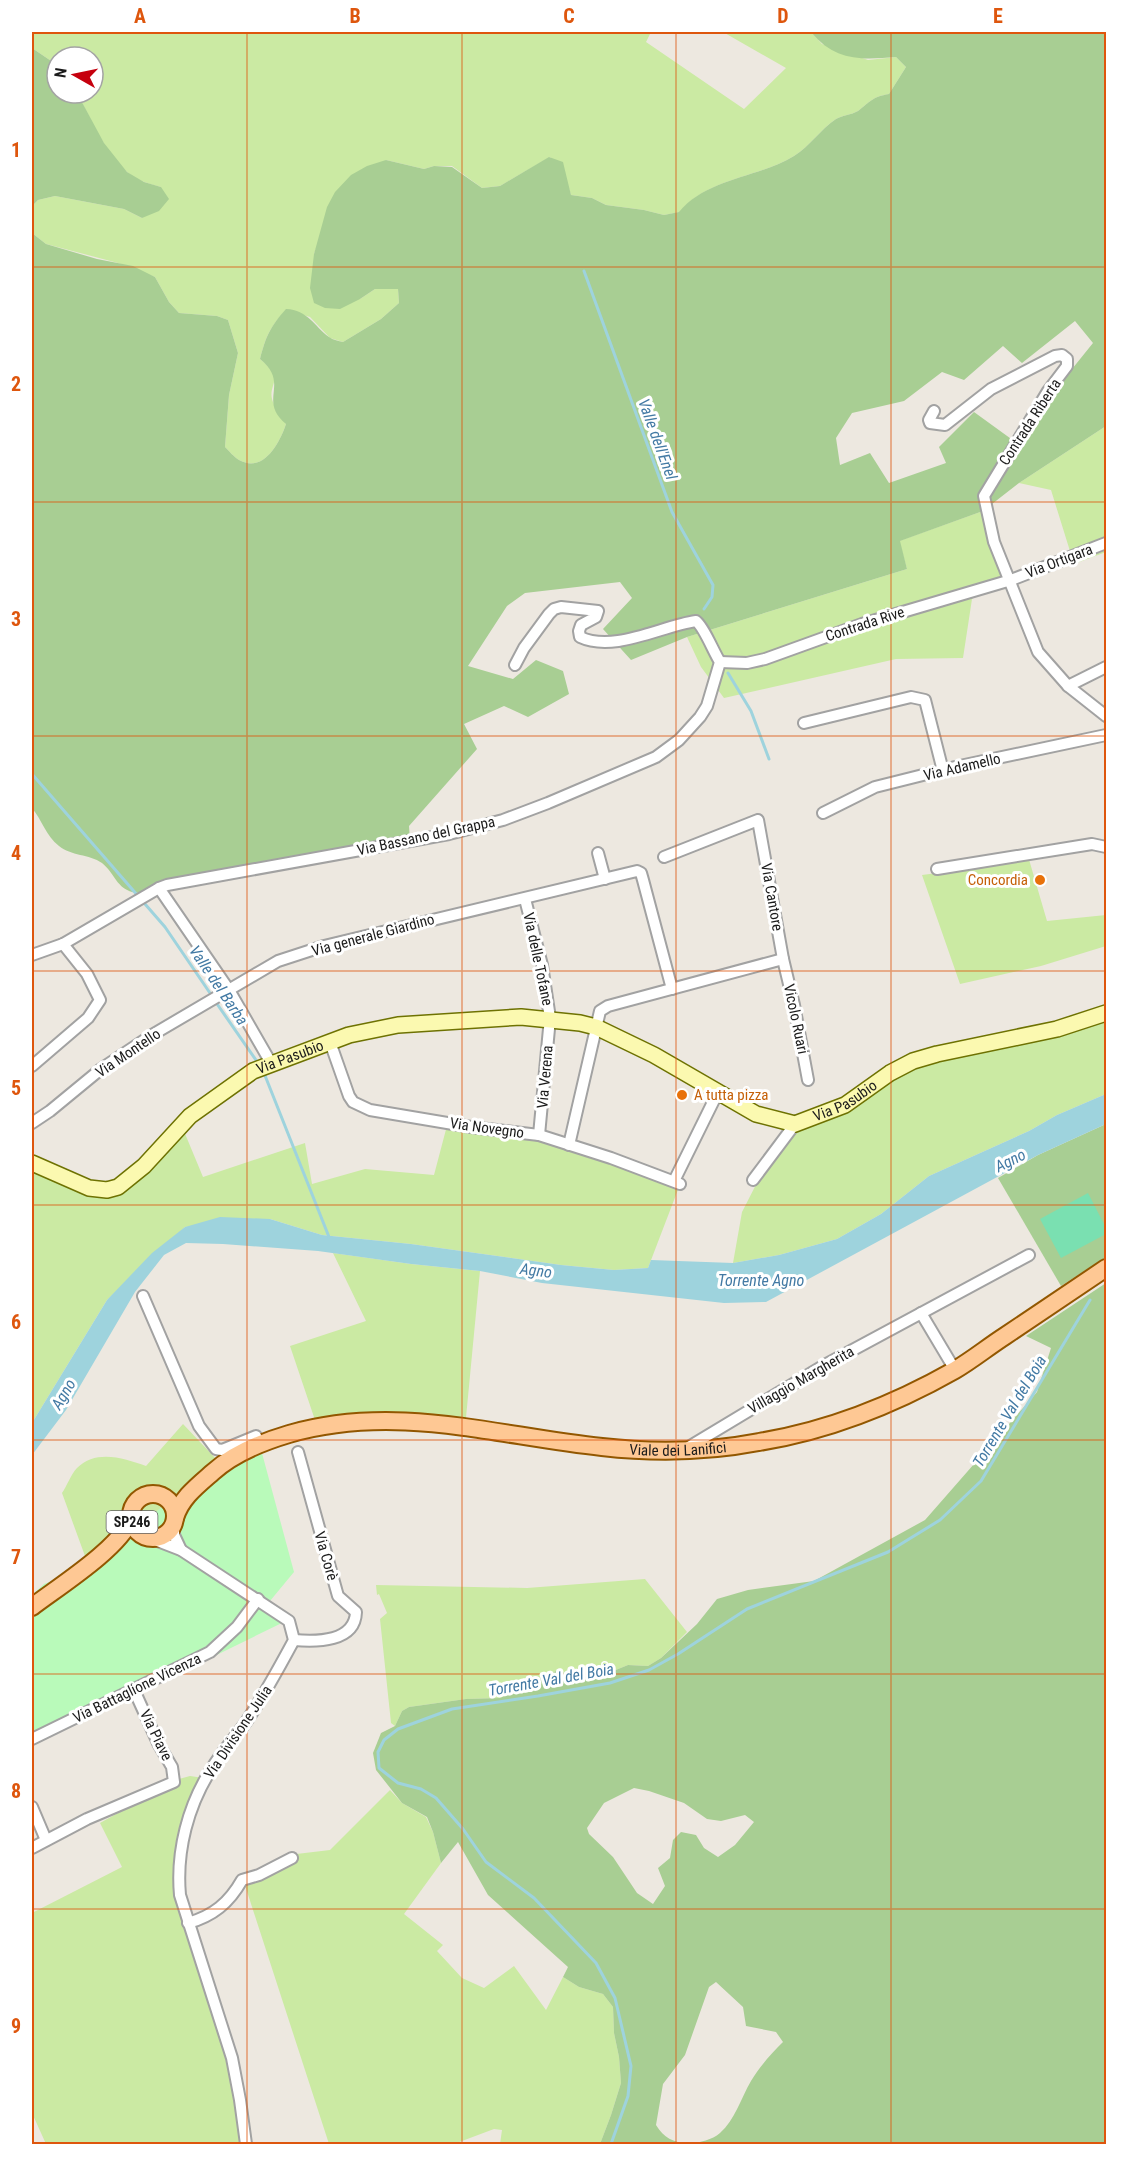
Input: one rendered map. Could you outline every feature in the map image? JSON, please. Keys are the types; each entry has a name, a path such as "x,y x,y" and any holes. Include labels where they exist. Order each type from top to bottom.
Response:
{"main road":[{"name":"Via Pasubio","path":"32,1164 89,1188 107,1190 118,1187 144,1166 190,1116 262,1066 370,1029 398,1025 496,1017 550,1018 596,1027 654,1055 756,1114 795,1124 844,1105 890,1073 913,1061 1057,1029 1107,1013"},
{"name":"Viale dei Lanifici","path":"32,1607 94,1560 122,1534 131,1520 133,1507 141,1498 153,1494 172,1495 233,1457 259,1444 296,1432 323,1426 381,1419 420,1421 603,1447 682,1451 759,1443 840,1421 897,1399 955,1370 1107,1268"},
{"name":"Viale dei Lanifici","path":"94,1560 132,1539 162,1536 172,1528 182,1501 217,1468"},
{"name":"SP246","path":"160,1496 171,1504 174,1520"},
{"name":"SP246","path":"131,1520 137,1532 146,1537"}],"street":[{"name":"Contrada Riberta","path":"929,418 945,425 991,389 1055,356 1062,355 1068,359 1067,366 1048,391 984,496 994,542 1011,580"},
{"name":"Via Ortigara","path":"1011,580 1107,543"},
{"name":"Contrada Rive","path":"720,662 747,663 765,659 862,624 1011,580"},
{"path":"1011,580 1038,652 1068,686 1107,716"},
{"path":"515,665 549,614 561,607 598,611 596,617 581,625 579,631 580,637 590,642 612,642 696,621 700,624 710,647 720,662"},
{"name":"Via Bassano del Grappa","path":"32,955 63,944 166,885 449,834 503,820 548,803 656,757 679,740 707,706 720,662"},
{"path":"1068,686 1107,667"},
{"path":"804,723 911,697 926,700 943,771"},
{"name":"Via Adamello","path":"823,813 875,787 1107,735"},
{"name":"Via Cantore","path":"664,857 758,820 783,959"},
{"path":"937,869 1092,844 1107,847"},
{"path":"598,853 605,879"},
{"path":"525,899 637,871 641,873 672,989"},
{"path":"159,888 226,992 262,1066"},
{"name":"Via generale Giardino","path":"226,992 278,961 324,946 508,900 525,899"},
{"name":"Via delle Tofane","path":"525,899 542,965 550,1018"},
{"path":"32,1066 88,1018 100,1000 87,974 63,944"},
{"path":"569,1145 600,1011 608,1006 783,959"},
{"name":"Vicolo Ruari","path":"783,959 808,1080"},
{"name":"Via Montello","path":"32,1123 101,1069 226,992"},
{"name":"Via Verena","path":"539,1135 550,1018"},
{"name":"Via Novegno","path":"330,1042 349,1096 360,1106 370,1110 471,1127 539,1135 678,1180 718,1092"},
{"path":"753,1180 795,1124"},
{"name":"Villaggio Margherita","path":"682,1451 823,1366 1029,1254"},
{"path":"143,1296 196,1421 216,1449 222,1450 256,1436 259,1444"},
{"path":"921,1312 955,1370"},
{"name":"Via Corè","path":"294,1641 327,1640 346,1632 356,1622 356,1612 338,1596 298,1452"},
{"path":"174,1520 174,1535 181,1550"},
{"path":"146,1537 181,1550 258,1599 289,1621 294,1641"},
{"name":"Via Battaglione Vicenza","path":"32,1739 210,1652 237,1627 258,1599"},
{"name":"Via Divisione Julia","path":"246,2145 232,2058 188,1923 180,1895 178,1875 184,1832 193,1805 211,1769 249,1718 294,1641"},
{"name":"Via Piave","path":"46,1840 87,1819 174,1782 172,1767 159,1745 135,1690"},
{"path":"32,1807 46,1840 32,1848"},
{"path":"188,1923 200,1920 224,1905 234,1895 242,1880 259,1875 292,1858"}],"green space":[{"path":"32,32 651,32 646,42 744,109 786,68 723,32 811,32 822,44 868,60 896,57 906,67 889,94 875,98 858,111 836,119 794,156 765,169 718,185 691,201 680,212 664,215 606,205 592,198 571,195 566,179 550,157 500,186 482,188 452,166 434,166 424,169 386,160 322,232 314,254 360,299 375,289 398,289 399,303 381,319 343,342 330,338 310,317 286,310 269,332 260,359 272,372 273,402 286,424 270,454 256,463 248,463 237,459 225,447 229,395 238,353 228,320 217,316 179,313 169,302 155,277 118,263 46,244 32,233 32,206 38,200 55,196 124,209 142,218 161,187 139,179 119,164 105,145 83,105 105,105 105,45 45,45 45,57 32,48"},
{"path":"811,32 1106,32 1106,426 1019,483 983,511 900,541 907,569 687,637 631,660 603,629 632,598 620,582 525,593 507,606 468,666 513,679 536,660 563,671 569,694 528,717 504,706 464,724 477,749 409,826 410,841 198,880 178,878 164,887 141,893 127,890 102,863 69,852 55,842 32,808 32,233 46,244 97,259 133,266 155,277 169,302 179,313 217,316 228,320 238,353 229,395 225,447 239,460 256,463 270,454 286,424 274,407 273,376 260,359 269,332 286,309 300,312 329,337 343,342 381,319 399,303 398,289 375,289 340,309 325,308 314,303 310,288 314,254 327,207 335,192 351,175 367,166 386,160 424,169 434,166 452,167 482,188 500,186 549,157 563,162 571,195 592,198 606,205 664,215 679,212 704,192 718,185 765,169 794,156 836,119 858,111 875,98 889,94 906,67 896,57 849,56 829,49","holes":["1075,321 1093,343 1014,441 974,412 939,447 946,463 889,483 870,453 840,465 836,438 852,413 904,401 942,372 964,380 1003,346 1022,363"]},
{"path":"32,48 45,57 45,105 83,105 104,143 127,172 144,182 161,187 169,199 159,211 142,218 124,209 55,196 38,200 32,206"},
{"path":"1106,426 1106,552 1074,564 1051,490 1019,483"},
{"path":"983,511 1002,576 972,599 963,658 896,659 724,698 701,667 687,637 907,569 899,541"},
{"path":"1028,856 1047,921 1106,915 1106,946 1041,966 960,984 922,875 945,872 944,864 976,857 985,863"},
{"path":"1106,1012 1106,1094 929,1176 881,1214 837,1239 779,1255 733,1263 742,1212 789,1120 820,1116 912,1062"},
{"path":"449,1118 506,1127 679,1187 648,1268 614,1270 561,1265 411,1244 322,1235 270,1219 185,1227 107,1300 32,1423 32,1164 107,1189 181,1124 203,1177 305,1143 312,1184 365,1169 434,1175"},
{"path":"1106,1124 1106,1257 1061,1286 998,1178 1038,1155"},
{"path":"1088,1193 1106,1228 1106,1234 1061,1258 1040,1219"},
{"path":"333,1253 480,1271 465,1428 317,1426 290,1346 366,1321"},
{"path":"1106,1283 1106,2144 690,2144 713,2137 725,2128 754,2076 783,2042 776,2032 746,2026 743,2007 716,1982 709,1987 685,2055 663,2084 656,2125 669,2139 688,2144 600,2144 621,2083 613,2007 603,1994 579,1987 563,1977 568,1967 488,1895 458,1842 441,1863 427,1817 402,1803 376,1770 373,1753 381,1733 395,1726 402,1711 409,1707 466,1699 500,1698 556,1671 596,1678 628,1665 648,1666 661,1658 697,1624 717,1599 748,1590 814,1581 925,1520 1037,1392 1051,1348 1026,1336","holes":["634,1788 684,1803 707,1819 721,1821 745,1815 754,1822 735,1845 718,1857 704,1848 696,1835 681,1832 673,1840 670,1858 658,1868 665,1886 653,1904 637,1893 613,1857 589,1834 587,1828 604,1803"]},
{"path":"183,1424 218,1461 89,1567 62,1493 73,1473 85,1462 101,1457 120,1458 146,1466"},
{"path":"259,1442 294,1572 265,1607 286,1621 32,1745 32,1595 44,1584 89,1567 218,1461"},
{"path":"645,1579 687,1632 661,1658 648,1666 628,1665 596,1678 556,1671 500,1698 466,1699 409,1707 402,1711 395,1726 391,1723 380,1619 387,1613 379,1594 377,1595 376,1585 527,1588"},
{"path":"190,1776 204,1778 187,1823 179,1896 228,2052 245,2144 46,2144 32,2113 32,1913 122,1867 100,1823 179,1779"},
{"path":"390,1790 402,1803 426,1817 433,1832 441,1863 404,1914 443,1945 437,1951 462,1978 484,1988 514,1966 546,2010 563,1977 579,1987 603,1994 613,2007 621,2083 600,2144 500,2144 502,2130 494,2129 454,2144 329,2144 242,1876 288,1855 330,1850"}],"water":[{"name":"Torrente Agno","path":"1106,1094 1106,1124 1038,1155 766,1302 724,1303 542,1283 480,1271 318,1251 186,1243 164,1255 135,1292 66,1410 32,1455 32,1423 107,1300 152,1253 185,1227 220,1217 270,1219 322,1235 614,1270 648,1268 651,1260 733,1263 779,1255 837,1239 881,1214 929,1176"}],"waterway":[{"name":"Valle dell'Enel","path":"584,271 672,512 713,585 712,597 704,609"},
{"name":"Valle dell'Enel","path":"728,673 751,711 769,759"},
{"name":"Valle del Barba","path":"32,774 165,927 212,996"},
{"name":"Valle del Barba","path":"215,1001 258,1063"},
{"name":"Valle del Barba","path":"264,1073 329,1237"},
{"name":"Torrente Val del Boia","path":"611,2144 628,2096 631,2066 615,1998 596,1963 534,1898 486,1862 463,1829 436,1798 421,1789 398,1783 379,1768 378,1752 384,1740 398,1729 452,1709 610,1683 649,1670 747,1609 888,1552 940,1520 981,1481 1090,1300"}],"place":[{"name":"Concordia","path":"1040,880"},
{"name":"A tutta pizza","path":"682,1095"}],"water label":[{"name":"Agno","path":"1010,1160"},
{"name":"Agno","path":"536,1270"},
{"name":"Agno","path":"63,1394"}]}
